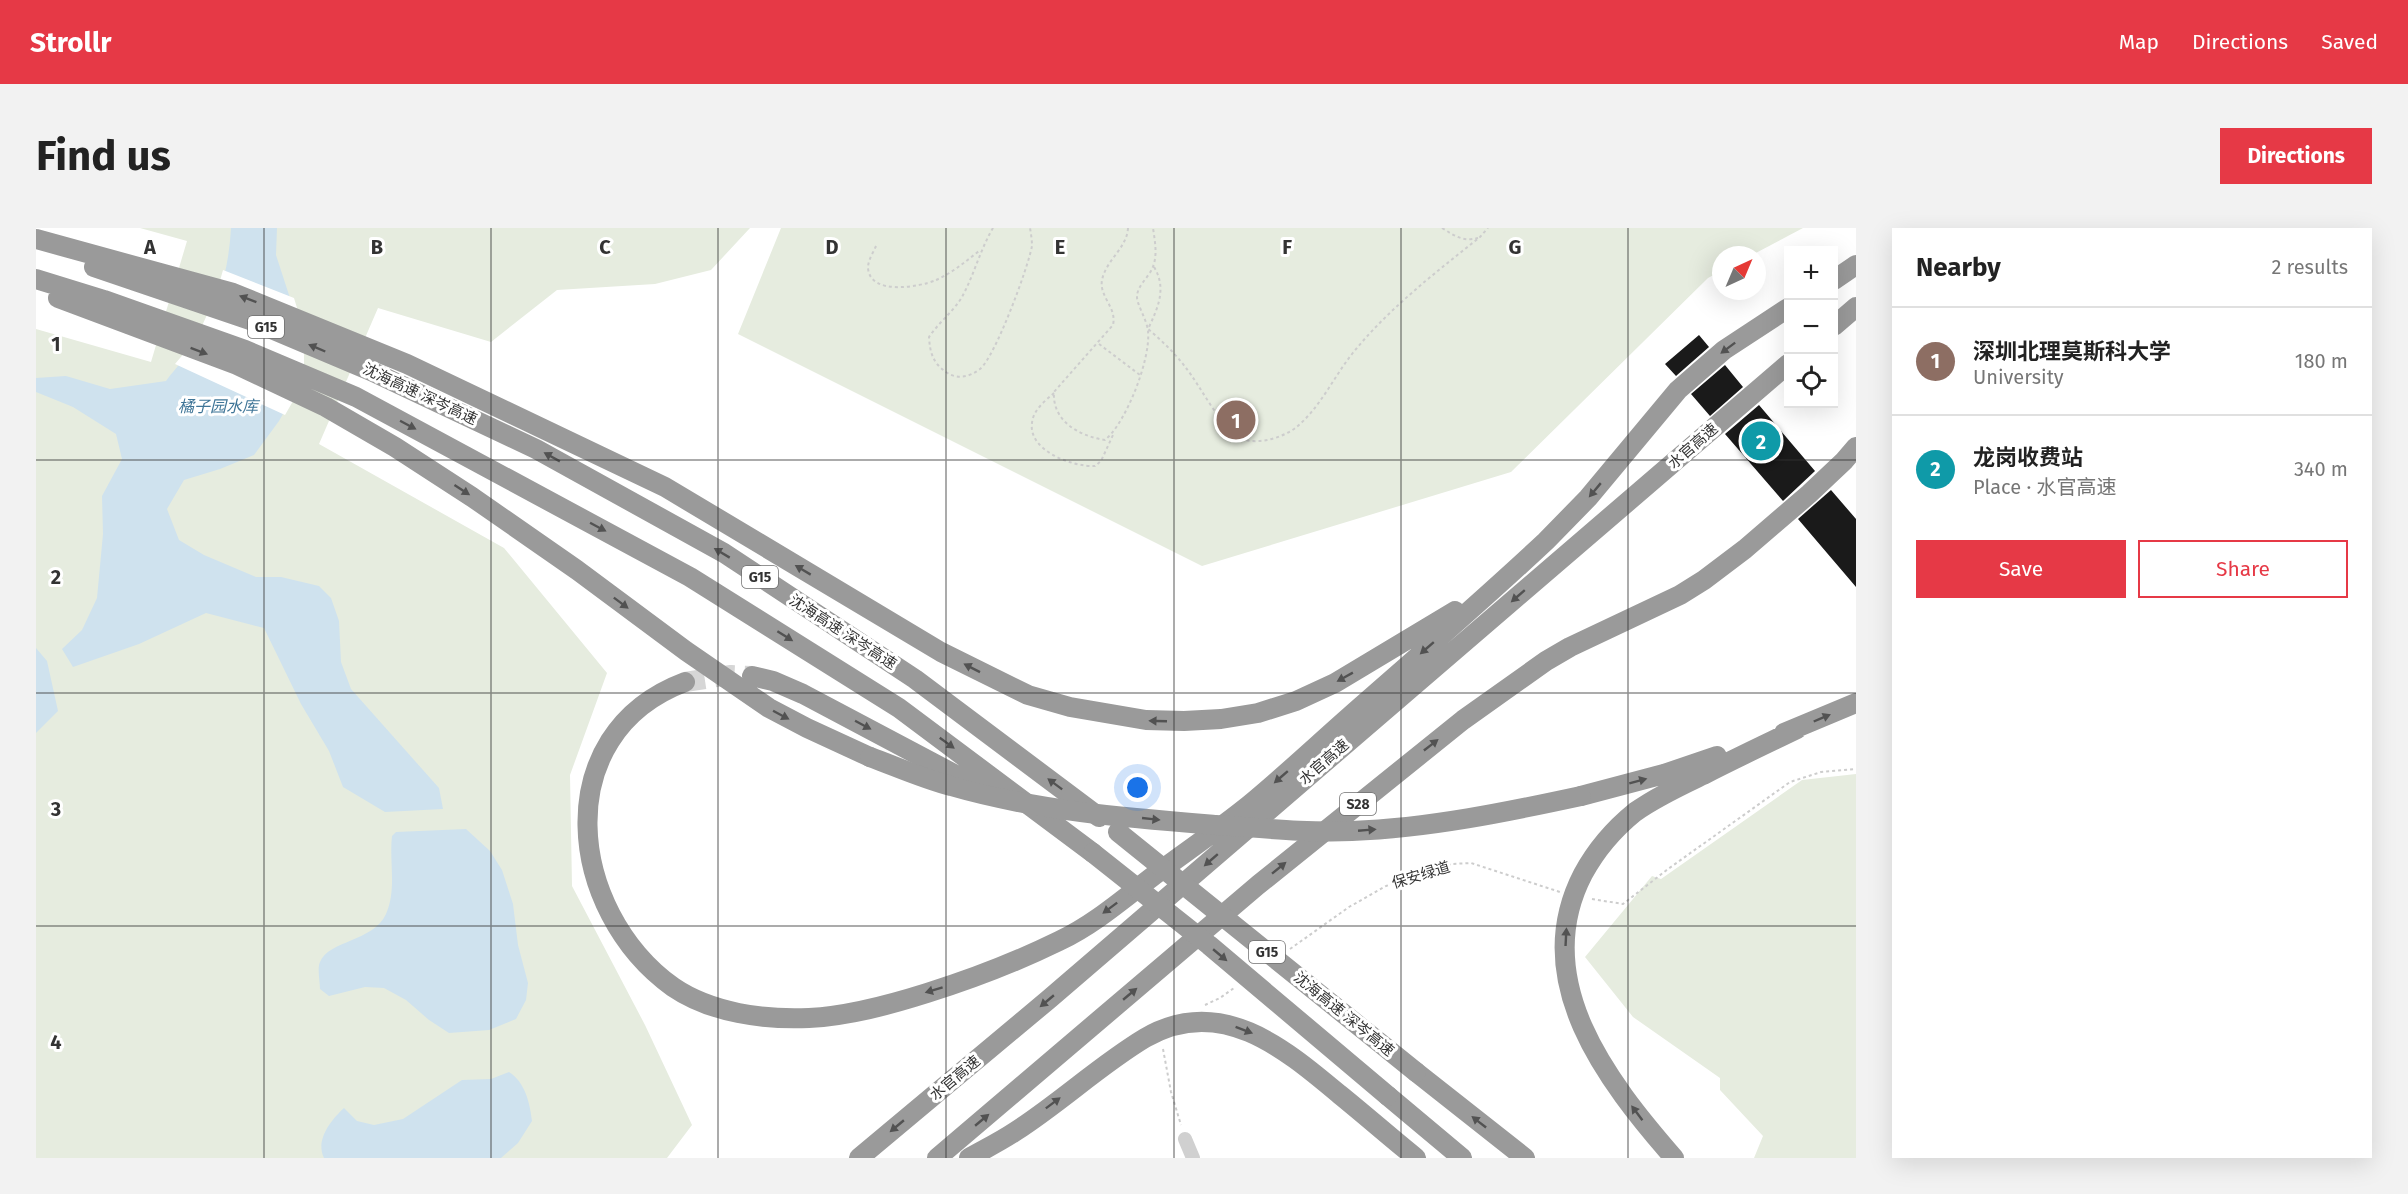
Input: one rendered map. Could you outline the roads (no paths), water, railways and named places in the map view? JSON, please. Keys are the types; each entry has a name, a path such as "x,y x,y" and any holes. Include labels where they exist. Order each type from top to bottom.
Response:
{"highway":[{"path":"36,239 164,282 233,293 380,352 615,461 665,487 941,652 1028,695 1070,707 1146,720 1184,722 1221,719 1268,710 1296,701 1335,683 1503,581"},
{"name":"沈海高速 深岑高速","path":"36,248 164,282 371,370 536,449 724,554 915,679 1118,832 1525,1158"},
{"path":"1838,277 1856,265"},
{"name":"沈海高速 深岑高速","path":"36,279 146,323 245,350 356,397 690,577 899,708 1087,848 1209,945 1462,1158"},
{"path":"36,290 146,323 287,387 341,416 395,447 472,497 769,708 870,757 950,786 1013,801 1159,820 1301,831 1352,831 1405,827 1526,808 1581,796 1664,774 1797,729"},
{"path":"1838,309 1855,307"},
{"path":"1838,322 1855,307"},
{"path":"685,682 652,698 633,713 607,745 598,765 587,809 588,840 596,879 613,921 640,958 676,989 718,1008 748,1015 809,1018 882,1006 974,978 1059,941 1088,925 1248,805 1503,581 1588,498 1678,390 1724,350 1784,312"},
{"name":"水官高速","path":"859,1158 1048,1000 1784,367"},
{"name":"S28","path":"937,1158 1258,885 1464,720 1562,651 1680,595 1704,580 1744,549 1852,454"},
{"path":"752,676 783,685 834,710 1087,848"},
{"path":"1674,1158 1612,1080 1593,1050 1570,996 1566,973 1566,927 1577,885 1598,851 1618,826 1637,811 1664,794 1856,703"},
{"path":"969,1158 1017,1130 1121,1053 1148,1036 1187,1022 1209,1021 1230,1024 1269,1041 1309,1069 1416,1158"}],"street":[{"path":"1185,1139 1194,1158"}],"water":[{"name":"橘子园水库","path":"231,228 277,228 276,255 301,332 301,382 279,421 254,455 184,480 167,509 179,540 204,555 256,577 281,577 319,586 331,598 339,621 341,662 351,689 439,788 443,809 385,812 343,787 329,751 301,704 264,628 206,613 139,644 73,667 62,649 82,630 97,598 103,534 102,496 122,459 116,434 73,407 36,392 36,378 66,376 110,389 166,381 195,345 212,314 222,286"},
{"path":"36,648 47,661 58,711 36,733"},
{"path":"466,829 490,851 502,870 513,904 518,945 528,983 526,1000 516,1019 489,1030 449,1033 429,1020 406,1000 384,988 365,987 329,996 320,989 319,965 325,955 332,949 371,930 386,914 392,885 392,836 396,832"},
{"path":"509,1072 523,1087 532,1121 518,1143 501,1158 324,1158 323,1137 334,1118 344,1108 357,1121 374,1125 403,1119 462,1080 491,1079"}],"tunnel":[{"path":"685,682 731,675 752,676"}],"place":[{"name":"深圳北理莫斯科大学","path":"1236,420"},
{"name":"龙岗收费站","path":"1761,441"}]}
